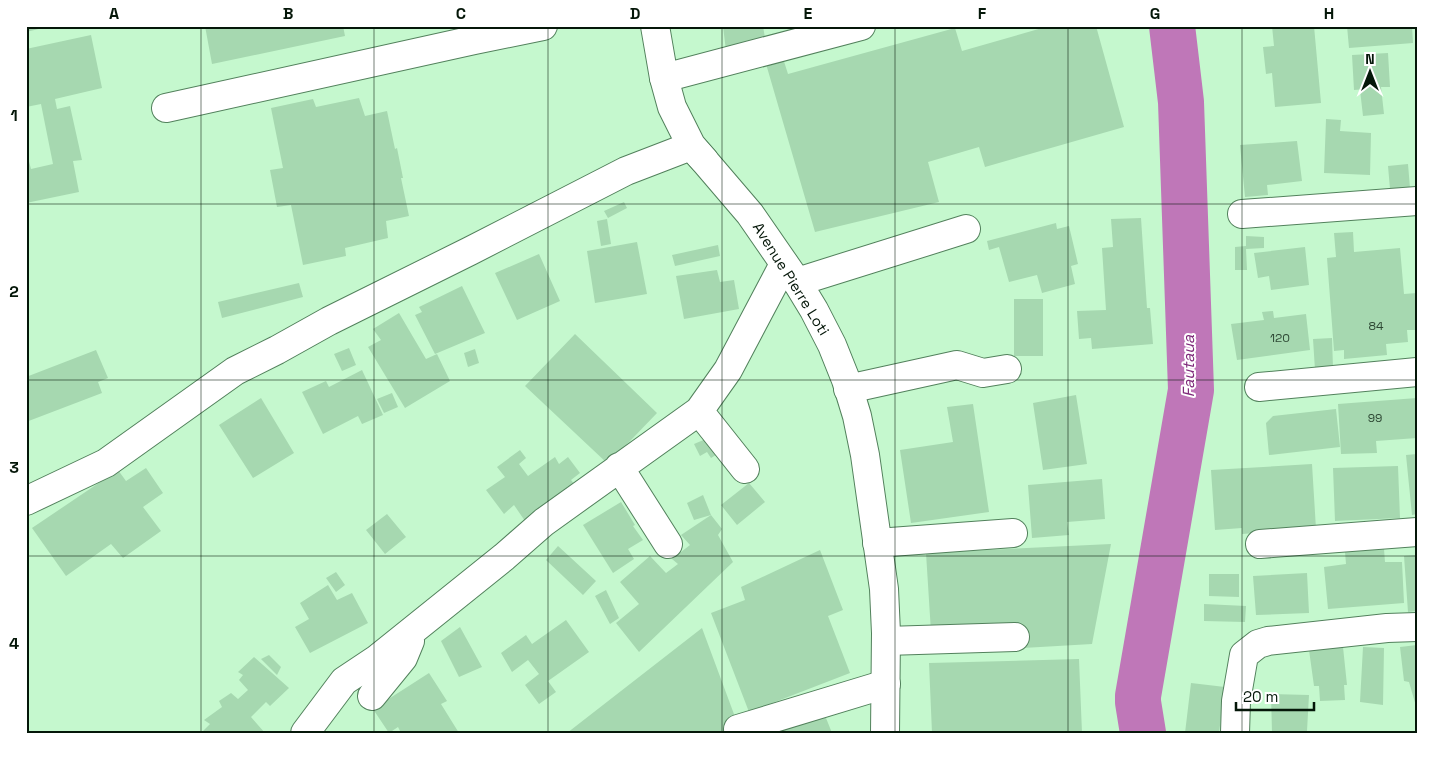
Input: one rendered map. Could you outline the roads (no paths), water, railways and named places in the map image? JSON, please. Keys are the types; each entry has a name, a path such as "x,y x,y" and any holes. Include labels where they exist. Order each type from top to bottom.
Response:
{"street":[{"path":"166,108 543,26"},
{"name":"Avenue Pierre Loti","path":"655,26 664,78 672,107 691,145 750,214 814,310 832,345 857,416 865,456 884,589 886,641 885,733"},
{"path":"664,78 862,26"},
{"path":"26,501 106,463 235,371 329,321 626,171 691,146 704,160"},
{"path":"1242,214 1417,201"},
{"path":"305,733 344,681 377,659 416,628 544,522 699,411 728,370 790,273 966,229"},
{"path":"848,389 957,365 983,372 1007,369"},
{"path":"1259,387 1417,372"},
{"path":"699,411 745,469"},
{"path":"619,467 668,544"},
{"path":"1260,544 1417,532"},
{"path":"878,543 1013,533"},
{"path":"1235,733 1236,702 1244,655 1258,644 1268,641 1386,628 1417,627"},
{"path":"372,696 404,658 416,628"},
{"path":"886,641 1015,637"},
{"path":"738,729 886,684"}],"waterway":[{"name":"Fautaua","path":"1143,733 1138,696 1191,390 1181,102 1172,26"}]}
